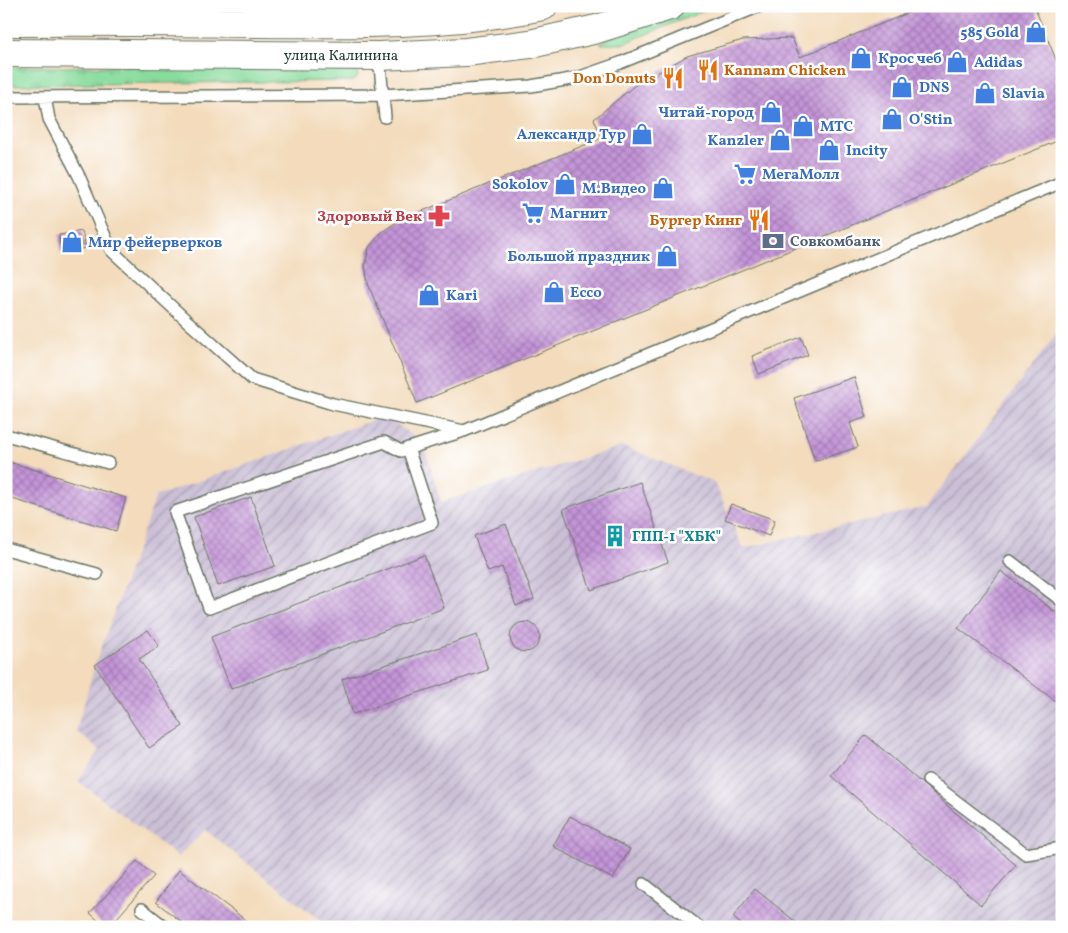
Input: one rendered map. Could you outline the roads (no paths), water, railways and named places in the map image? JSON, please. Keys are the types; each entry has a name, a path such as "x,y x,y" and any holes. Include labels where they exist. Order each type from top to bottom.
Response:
{"main road":[{"name":"улица Калинина","path":"6,22 98,17 414,22 462,19 544,6"},
{"name":"улица Калинина","path":"6,53 379,56 466,52 530,44 596,29 670,6"}],"lane":[{"path":"6,97 382,95 531,86 577,78 620,63 760,6"},
{"path":"379,56 385,117"},
{"path":"45,97 49,119 79,176 111,250 252,378 333,404 464,431"},
{"path":"408,448 432,523 209,608 175,512 384,442 401,451 408,448 464,431 1062,182"},
{"path":"6,435 108,463"},
{"path":"6,549 97,574"},
{"path":"1010,561 1062,601"},
{"path":"928,780 1026,854 1062,848"},
{"path":"644,884 699,927"},
{"path":"142,909 165,927"}],"place":[{"name":"585 Gold","path":"1036,32"},
{"name":"Крос чеб","path":"861,58"},
{"name":"Adidas","path":"957,62"},
{"name":"Kannam Chicken","path":"708,70"},
{"name":"Don Donuts","path":"673,78"},
{"name":"DNS","path":"902,87"},
{"name":"Slavia","path":"985,93"},
{"name":"Читай-город","path":"771,112"},
{"name":"O'Stin","path":"892,119"},
{"name":"МТС","path":"803,126"},
{"name":"Александр Тур","path":"642,134"},
{"name":"Kanzler","path":"780,140"},
{"name":"Incity","path":"829,150"},
{"name":"МегаМолл","path":"745,174"},
{"name":"Sokolov","path":"565,184"},
{"name":"М.Видео","path":"663,188"},
{"name":"Магнит","path":"533,213"},
{"name":"Здоровый Век","path":"439,216"},
{"name":"Бургер Кинг","path":"759,220"},
{"name":"Совкомбанк","path":"773,241"},
{"name":"Мир фейерверков","path":"72,242"},
{"name":"Большой праздник","path":"667,256"},
{"name":"Ecco","path":"554,292"},
{"name":"Kari","path":"429,295"},
{"name":"ГПП-1 \"ХБК\"","path":"615,536"}]}
